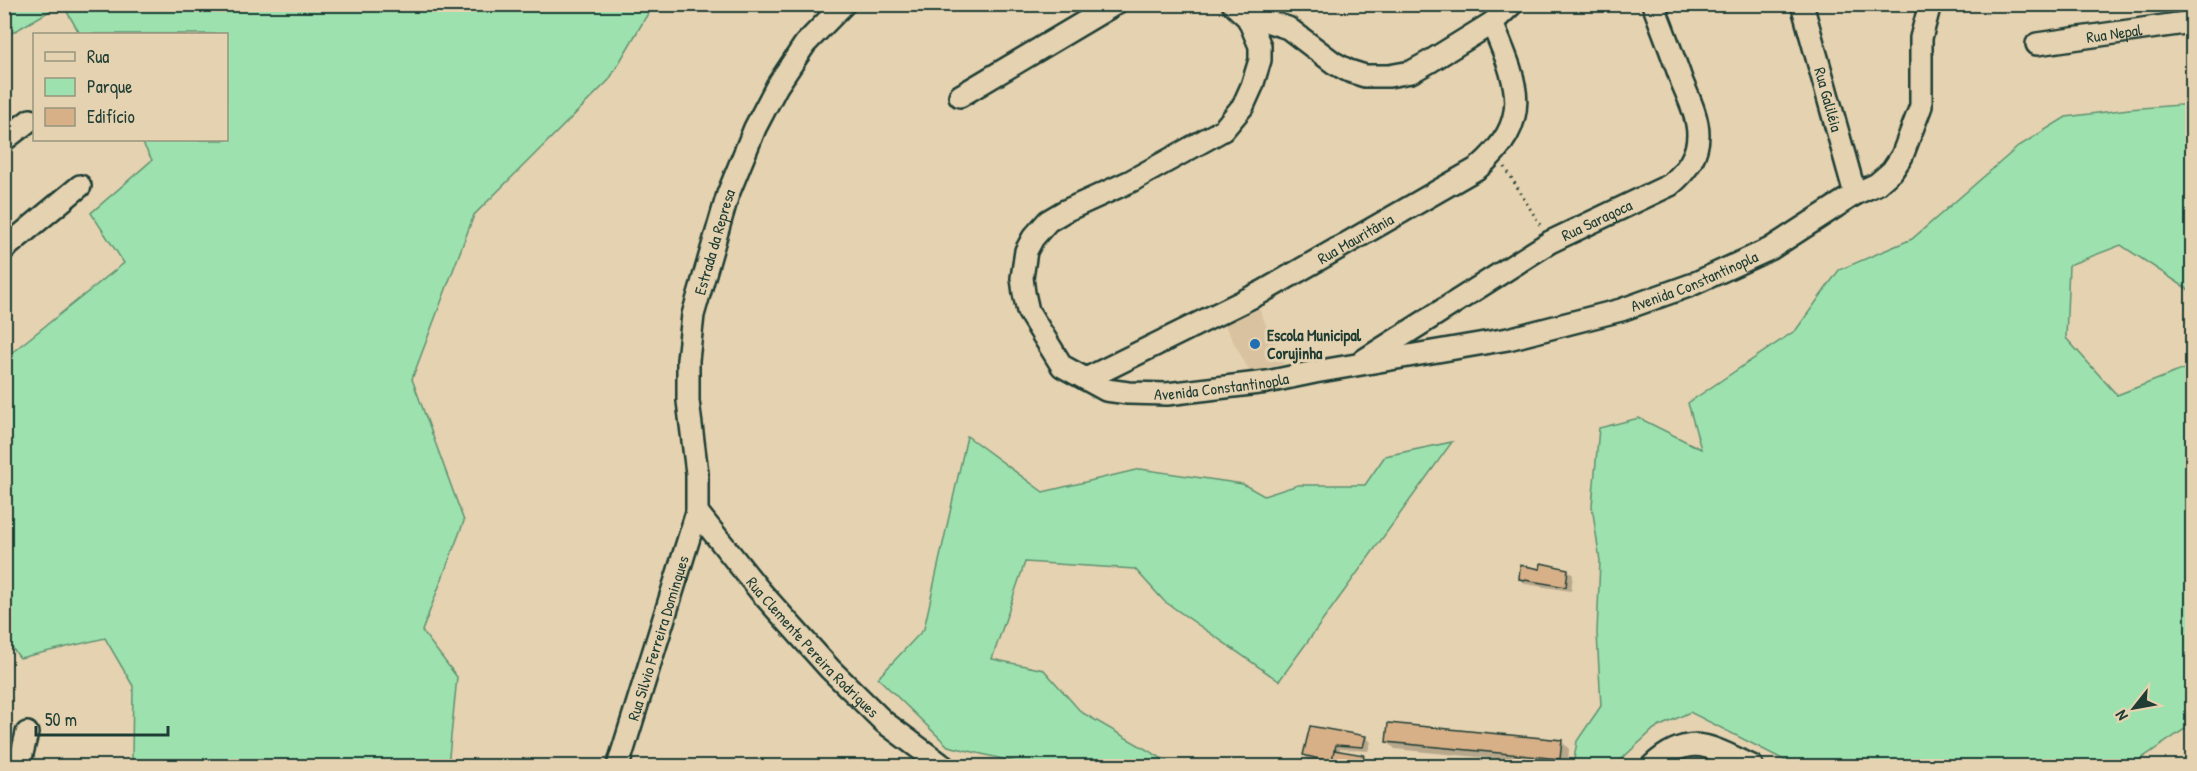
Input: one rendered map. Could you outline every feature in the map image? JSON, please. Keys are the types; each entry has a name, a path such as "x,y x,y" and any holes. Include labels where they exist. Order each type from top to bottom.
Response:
{"street":[{"name":"Estrada da Represa","path":"697,512 697,473 688,401 688,360 693,315 728,194 755,128 777,86 805,44 844,4"},
{"path":"960,96 1115,4"},
{"path":"1250,11 1288,28 1334,63 1365,76 1389,76 1411,72 1492,23 1512,4"},
{"name":"Rua Saragoca","path":"1356,365 1550,242 1670,185 1681,176 1690,164 1696,149 1698,134 1694,113 1653,4"},
{"name":"Rua Galiléia","path":"1802,4 1856,194"},
{"name":"Avenida Constantinopla","path":"1250,11 1260,46 1260,60 1252,86 1234,119 1223,130 1131,181 1048,221 1033,237 1026,251 1022,278 1028,311 1062,366 1106,390 1167,394 1267,382 1508,339 1621,310 1691,285 1770,249 1856,194 1877,184 1892,171 1902,156 1921,106 1921,39 1930,4"},
{"name":"Rua Nepal","path":"2037,44 2193,22"},
{"name":"Rua Mauritânia","path":"1086,379 1262,292 1478,168 1496,152 1509,131 1516,103 1512,70 1492,23"},
{"path":"4,140 30,120"},
{"path":"4,249 80,186"},
{"name":"Rua Silvio Ferreira Domingues","path":"618,766 697,512"},
{"name":"Rua Clemente Pereira Rodrigues","path":"697,512 760,591 830,669 884,722 943,766"},
{"path":"19,766 27,733"},
{"path":"1652,766 1682,746 1702,745 1752,766"}],"path":[{"path":"1496,152 1550,242"}],"shaded area":[{"name":"Escola Municipal Corujinha","path":"1259,309 1284,364 1250,372 1224,324"}],"green space":[{"path":"5,4 60,4 60,5 5,37"},
{"path":"63,5 653,5 609,80 474,215 412,379 464,521 422,631 457,677 448,766 140,766 132,759 133,686 105,638 20,658 5,639 5,358 124,263 91,213 152,160 142,141 228,141 228,33 79,33"},
{"path":"2192,104 2192,292 2121,245 2069,265 2066,338 2117,395 2192,366 2192,724 2130,766 1796,766 1690,712 1654,729 1614,766 1573,766 1577,741 1601,706 1597,633 1600,561 1592,506 1599,428 1639,418 1701,449 1688,403 1796,330 1839,270 1912,239 2019,146 2066,117"},
{"path":"967,436 1043,492 1140,469 1243,484 1264,496 1298,485 1365,485 1385,456 1452,442 1279,681 1164,601 1135,569 1025,562 992,659 1044,670 1081,712 1175,766 1032,766 948,746 878,678 924,629"}],"building":[{"path":"1541,563 1568,569 1566,587 1519,579 1520,565 1540,569"},
{"path":"1388,723 1562,740 1560,759 1386,742"},
{"path":"1310,726 1366,736 1363,747 1336,745 1332,762 1303,755"},
{"path":"1334,750 1364,755 1363,759 1357,759 1355,766 1331,766"},
{"path":"1410,760 1465,766 1410,766"}],"place":[{"name":"Escola Municipal Corujinha","path":"1255,344"}]}
